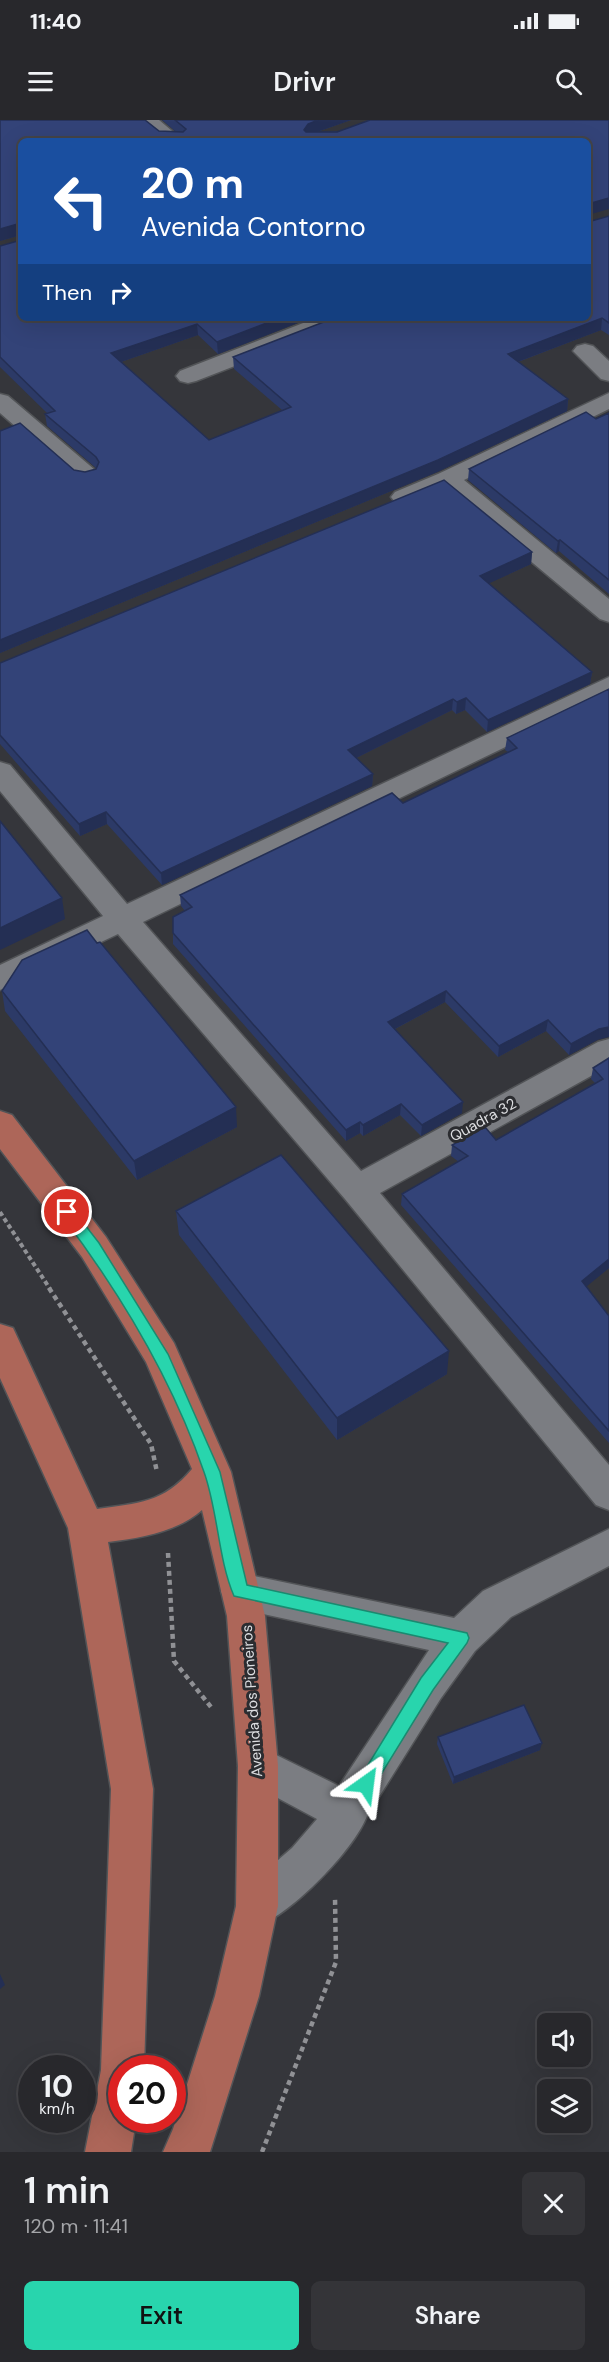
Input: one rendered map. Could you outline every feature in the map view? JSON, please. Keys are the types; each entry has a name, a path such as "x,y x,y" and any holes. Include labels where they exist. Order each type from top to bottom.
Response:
{"main road":[{"name":"Avenida dos Pioneiros","path":"0,1124 94,1247 161,1354 212,1472 246,1616 258,1766 257,1906 237,1996 194,2135 186,2152"},
{"path":"0,1339 87,1528 132,1789 122,2055"},
{"path":"87,1528 165,1515 187,1502 212,1472"},
{"path":"108,2152 111,2133"}],"street":[{"path":"146,120 170,138"},
{"path":"188,376 329,321"},
{"path":"585,351 609,374"},
{"path":"382,506 447,479 609,400"},
{"path":"5,413 86,475"},
{"path":"447,479 609,614"},
{"path":"0,978 609,686"},
{"path":"0,772 122,918 357,1189 609,1493"},
{"name":"Quadra 32","path":"357,1189 609,1051"},
{"path":"257,1906 307,1863 341,1823 427,1684 461,1638 497,1605 609,1547"},
{"path":"240,1591 461,1638"},
{"path":"258,1766 341,1823"}],"path":[{"path":"0,1212 151,1443 165,1515 174,1660 216,1713"},
{"path":"262,2152 336,1962 341,1823"}],"building":[{"path":"0,120 145,120 159,131 183,132 186,129 175,120 318,120 308,124 304,130 306,132 337,132 370,120 609,120 609,198 591,203 591,138 18,138 18,224 0,229"},
{"path":"609,216 609,323 602,318 508,354 568,399 438,460 0,640 0,431 20,423 74,470 85,472 96,469 99,462 45,414 55,411 0,357 0,246 18,241 18,321 272,321 217,342 197,324 111,353 209,440 291,407 233,357 326,321 591,321 591,221"},
{"path":"586,412 596,419 609,413 609,580 469,469"},
{"path":"444,480 532,552 480,576 592,672 488,720 466,698 457,702 453,699 348,750 373,774 161,873 106,812 79,824 0,735 0,663"},
{"path":"609,689 609,1027 599,1029 571,1044 548,1020 499,1046 446,991 388,1022 463,1102 422,1125 401,1104 363,1125 360,1122 346,1130 173,933 173,917 192,907 180,895 392,793 403,803 517,748 507,738"},
{"path":"0,821 62,898 0,928"},
{"path":"87,930 97,943 100,942 236,1107 134,1161 2,991 22,960"},
{"path":"609,1058 609,1259 582,1281 609,1316 609,1431 402,1194 468,1156 452,1145 485,1127 496,1140 603,1079 593,1068"},
{"path":"281,1155 449,1351 337,1418 176,1211"},
{"path":"524,1705 542,1743 454,1777 438,1737"}],"route":[{"path":"67,1212 94,1247 161,1354 212,1472 240,1591 461,1638 427,1684 366,1784"}]}
